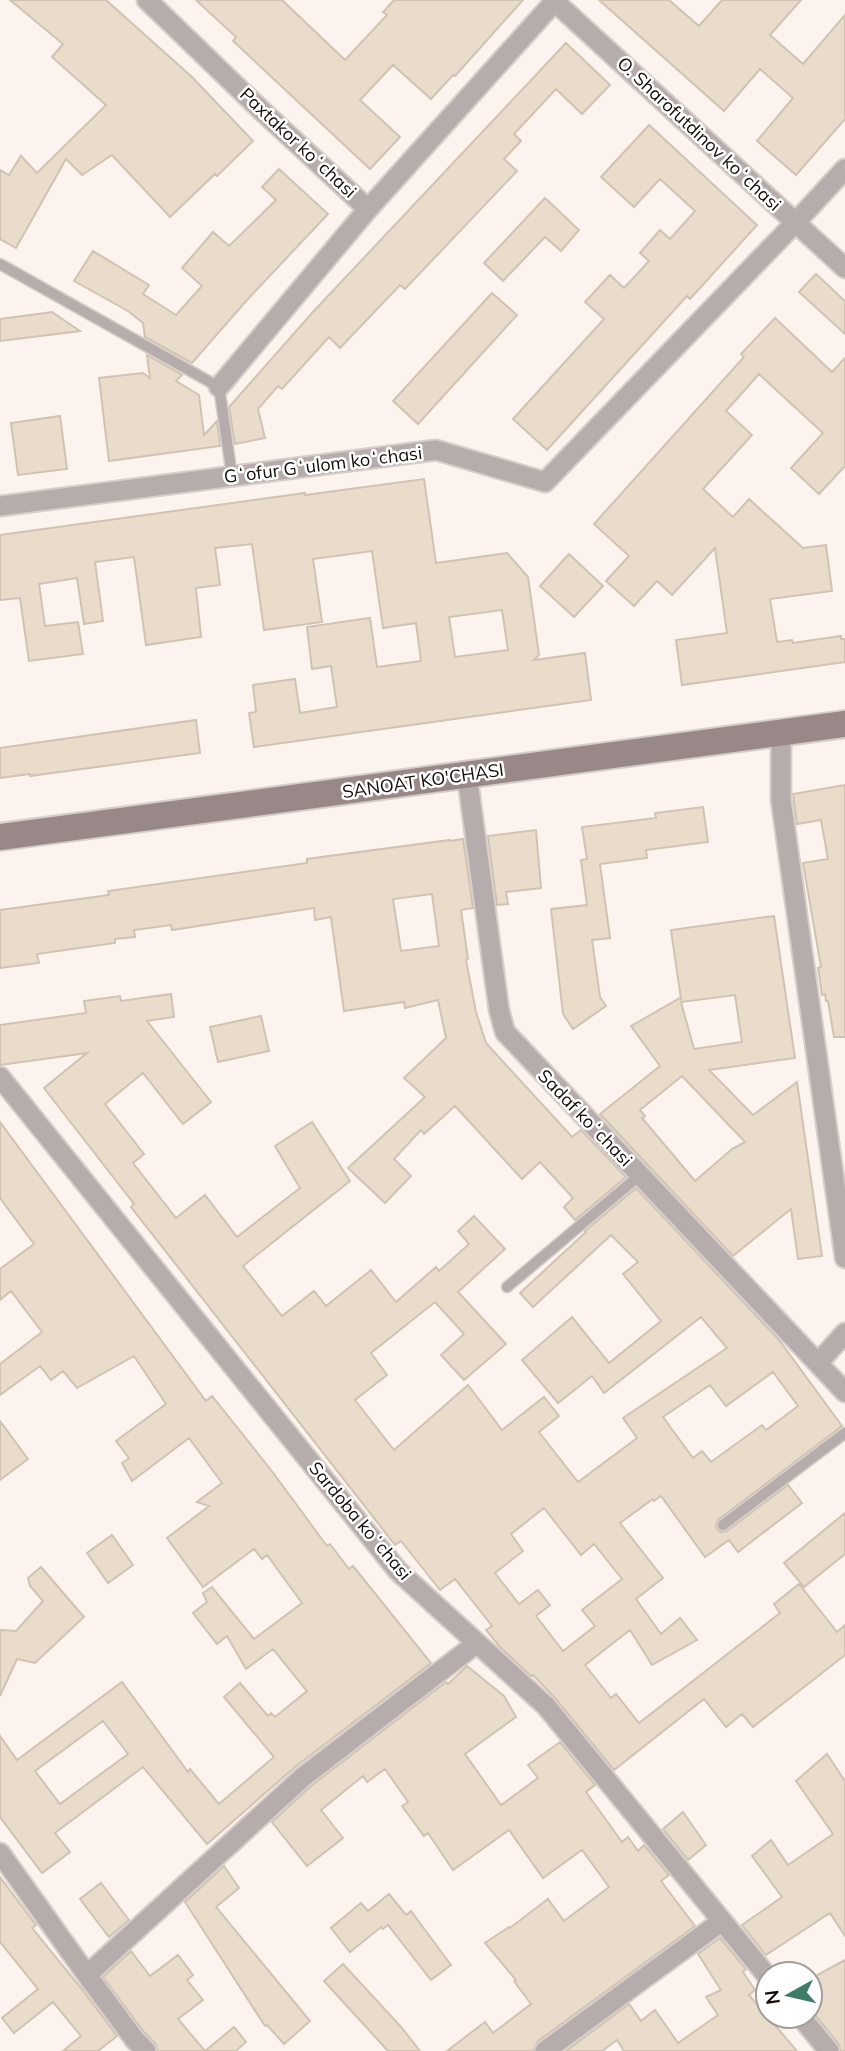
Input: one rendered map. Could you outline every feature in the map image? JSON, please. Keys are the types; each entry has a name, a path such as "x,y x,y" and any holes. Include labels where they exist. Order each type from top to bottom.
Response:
{"main road":[{"name":"SANOAT KO'CHASI","path":"0,837 845,724"}],"street":[{"name":"Paxtakor koʻchasi","path":"147,0 368,209 554,1"},
{"name":"O. Sharofutdinov koʻchasi","path":"554,1 845,268"},
{"name":"Gʻofur Gʻulom koʻchasi","path":"0,506 436,450 545,482 845,169"},
{"path":"219,387 368,209"},
{"path":"781,734 780,800 845,1258"},
{"name":"Sadaf koʻchasi","path":"467,775 499,1010 505,1032 845,1392"},
{"name":"Sardoba koʻchasi","path":"0,1077 398,1571 546,1706 754,1960"},
{"path":"818,1363 845,1334"},
{"path":"87,1975 303,1777 477,1643"},
{"path":"0,1853 87,1975 146,2051"},
{"path":"545,2051 722,1921"},
{"path":"812,2030 829,2051"}],"lane":[{"path":"0,264 219,387 232,476"},
{"path":"507,1287 640,1175"},
{"path":"723,1525 845,1433"}],"building":[{"path":"10,0 106,0 192,77 253,141 170,217 112,155 82,175 66,159 16,248 0,239 0,170 9,175 21,156 37,173 106,105 52,57 63,44"},
{"path":"196,0 282,0 345,60 387,15 383,12 394,0 523,0 431,99 393,65 360,100 400,137 370,169 233,41 236,37"},
{"path":"599,0 669,0 699,26 722,0 801,0 770,35 803,64 845,15 845,119 796,175 757,141 793,98 760,69 724,111"},
{"path":"566,43 610,85 582,114 556,89 514,134 521,141 504,159 517,171 405,289 400,285 340,348 329,337 282,389 278,386 258,409 265,438 235,444 229,407 312,313"},
{"path":"649,125 757,225 690,299 687,296 547,450 513,419 604,319 585,302 610,275 624,288 649,261 640,253 660,230 670,239 695,211 660,179 634,207 601,177"},
{"path":"279,169 328,214 192,363 145,337 143,323 128,311 74,281 93,251 149,285 143,294 176,315 202,286 182,268 213,232 229,246 276,200 262,187"},
{"path":"545,198 579,230 561,251 545,237 503,281 484,263"},
{"path":"816,274 845,301 845,334 799,292"},
{"path":"492,293 517,315 418,424 393,401"},
{"path":"52,312 80,331 0,341 0,319"},
{"path":"775,318 832,372 845,358 845,466 819,494 791,468 823,433 759,374 726,411 752,435 703,489 733,517 749,499 803,548 826,545 832,591 770,599 777,642 792,640 793,643 841,636 841,639 845,639 845,662 682,685 676,640 727,633 715,548 672,595 657,581 634,606 606,581 629,556 594,524 744,357 741,354"},
{"path":"147,355 182,375 176,381 199,395 204,435 217,421 220,446 109,461 99,378 143,373 150,378"},
{"path":"60,416 67,469 18,475 11,423"},
{"path":"424,479 436,563 507,553 528,577 539,655 534,660 585,653 591,700 254,747 249,713 256,712 253,685 295,679 300,713 337,707 331,666 312,669 307,627 370,618 377,667 421,661 416,623 383,628 372,551 313,559 322,622 264,630 252,544 215,548 220,585 196,588 201,637 146,645 134,557 95,562 103,621 84,624 77,578 39,584 45,626 78,622 83,654 29,661 20,598 0,600 0,535","holes":["502,610 508,650 455,657 449,617"]},
{"path":"569,554 603,586 574,617 540,586"},
{"path":"196,720 200,753 0,778 0,748"},
{"path":"845,785 845,1037 834,1037 828,1001 825,994 822,995 818,968 821,967 803,863 828,859 821,820 797,824 793,794"},
{"path":"703,807 708,842 646,850 647,858 600,864 610,938 592,940 600,997 606,1006 573,1029 563,1014 551,909 587,905 581,860 587,859 582,827 656,818 655,813"},
{"path":"536,830 541,888 506,892 508,904 497,905 488,836"},
{"path":"463,839 473,908 461,910 466,960 476,1012 486,1043 572,1137 581,1130 626,1177 575,1220 564,1207 573,1198 540,1162 522,1179 455,1106 424,1134 421,1130 394,1159 411,1176 385,1203 348,1168 425,1097 404,1078 446,1038 438,1000 405,1008 404,1002 344,1011 331,917 315,920 314,908 172,930 171,925 134,930 135,937 115,939 115,943 37,954 39,963 0,968 0,910 109,895 108,891 307,863 307,859","holes":["432,894 439,946 401,951 393,899"]},
{"path":"774,916 795,1058 709,1070 753,1115 797,1082 822,1256 798,1259 791,1209 733,1256 600,1114 660,1066 631,1026 681,999 671,930","holes":["735,995 742,1042 694,1049 681,1002","682,1076 745,1142 732,1149 695,1181 642,1118 645,1116 640,1110"]},
{"path":"171,994 174,1017 147,1021 211,1102 183,1124 143,1073 105,1104 144,1154 133,1163 176,1218 205,1195 237,1237 300,1188 275,1146 312,1122 350,1181 243,1266 282,1316 314,1291 326,1306 371,1270 396,1302 436,1267 439,1271 469,1244 458,1231 474,1216 505,1249 458,1292 506,1344 464,1380 441,1355 464,1334 435,1302 371,1353 387,1375 355,1400 394,1450 468,1385 502,1430 544,1397 559,1416 539,1432 578,1482 637,1438 623,1418 727,1348 701,1317 604,1393 592,1376 558,1403 522,1360 572,1317 609,1363 661,1321 623,1274 638,1262 611,1235 533,1307 520,1293 585,1231 636,1188 779,1340 842,1426 718,1520 718,1530 727,1531 788,1485 802,1503 738,1552 729,1540 705,1557 661,1496 620,1523 663,1578 636,1599 661,1634 680,1618 697,1640 652,1665 630,1630 585,1665 611,1698 616,1694 639,1723 780,1613 774,1604 799,1584 837,1632 845,1625 845,1655 753,1727 742,1714 726,1727 704,1699 614,1770 555,1698 500,1647 486,1630 492,1626 455,1579 440,1590 401,1541 395,1545 131,1207 134,1204 44,1088 87,1053 0,1065 0,1025 86,1013 84,1001 120,996 121,1001","holes":["773,1372 798,1406 766,1430 762,1425 711,1462 702,1451 693,1458 663,1417 710,1385 726,1406","544,1508 581,1555 594,1544 622,1579 582,1610 595,1626 563,1651 536,1616 550,1605 538,1590 519,1604 495,1573 523,1551 511,1534"]},
{"path":"261,1016 269,1051 218,1062 210,1027"},
{"path":"0,1122 206,1401 212,1396 327,1546 330,1544 349,1569 353,1566 431,1663 295,1767 207,1844 143,1767 55,1833 70,1852 42,1873 0,1817 0,1736 17,1760 122,1682 188,1772 190,1769 219,1804 274,1757 224,1697 240,1683 268,1716 271,1713 275,1717 307,1691 273,1649 246,1669 227,1636 217,1644 193,1613 207,1602 203,1593 212,1587 254,1639 302,1603 267,1555 262,1559 254,1549 203,1587 167,1538 209,1506 197,1502 222,1483 189,1438 132,1481 122,1463 129,1458 116,1441 166,1404 134,1356 77,1388 63,1371 51,1380 40,1366 0,1395 0,1364 42,1332 11,1291 0,1300 0,1269 34,1244 0,1198","holes":["103,1721 128,1754 60,1804 35,1771"]},
{"path":"0,1421 28,1459 0,1480"},
{"path":"845,1513 845,1554 804,1587 784,1563"},
{"path":"112,1535 133,1565 108,1583 87,1553"},
{"path":"41,1567 84,1617 35,1663 17,1659 0,1696 0,1630 16,1631 43,1601 30,1586 28,1578"},
{"path":"467,1666 504,1696 516,1717 465,1754 501,1805 538,1778 528,1765 560,1742 595,1785 586,1792 622,1842 628,1837 638,1851 644,1845 669,1875 661,1881 695,1926 538,2041 533,2051 447,2051 485,2022 493,2033 531,2004 514,1981 516,1980 485,1943 548,1899 564,1921 609,1887 582,1850 543,1878 509,1830 453,1870 428,1833 424,1836 402,1806 408,1802 385,1769 367,1782 363,1776 321,1810 343,1838 307,1866 272,1822 311,1786 446,1682 448,1684"},
{"path":"827,1754 845,1781 845,1936 830,1913 766,1955 742,1925 782,1897 752,1856 771,1840 788,1865 833,1834 796,1781"},
{"path":"683,1812 706,1845 688,1860 663,1829"},
{"path":"224,1866 239,1888 216,1907 310,2021 284,2044 267,2025 265,2026 185,1902"},
{"path":"0,1877 36,1925 32,1928 117,2036 98,2051 63,2051 81,2036 53,2002 14,2033 2,2018 38,1989 0,1942"},
{"path":"101,1883 129,1920 109,1937 80,1899"},
{"path":"389,1894 406,1915 411,1911 451,1965 431,1980 388,1925 383,1929 381,1927 350,1952 331,1928 361,1903 368,1911"},
{"path":"720,1938 746,1969 743,1972 754,1988 749,1995 754,2001 754,2030 779,2030 797,2051 624,2051 617,2040 602,2051 566,2051 629,2004 641,2021 655,2010 678,2043 718,2015 706,1997 721,1990 698,1954"},
{"path":"131,1951 150,1976 178,1955 193,1975 187,1980 203,2000 178,2019 205,2051 158,2051 155,2043 103,1977"},
{"path":"845,1960 845,2051 841,2051 824,2026 824,1971"},
{"path":"343,1964 420,2051 388,2051 324,1981"},
{"path":"234,2027 246,2042 236,2051 205,2051"}]}
